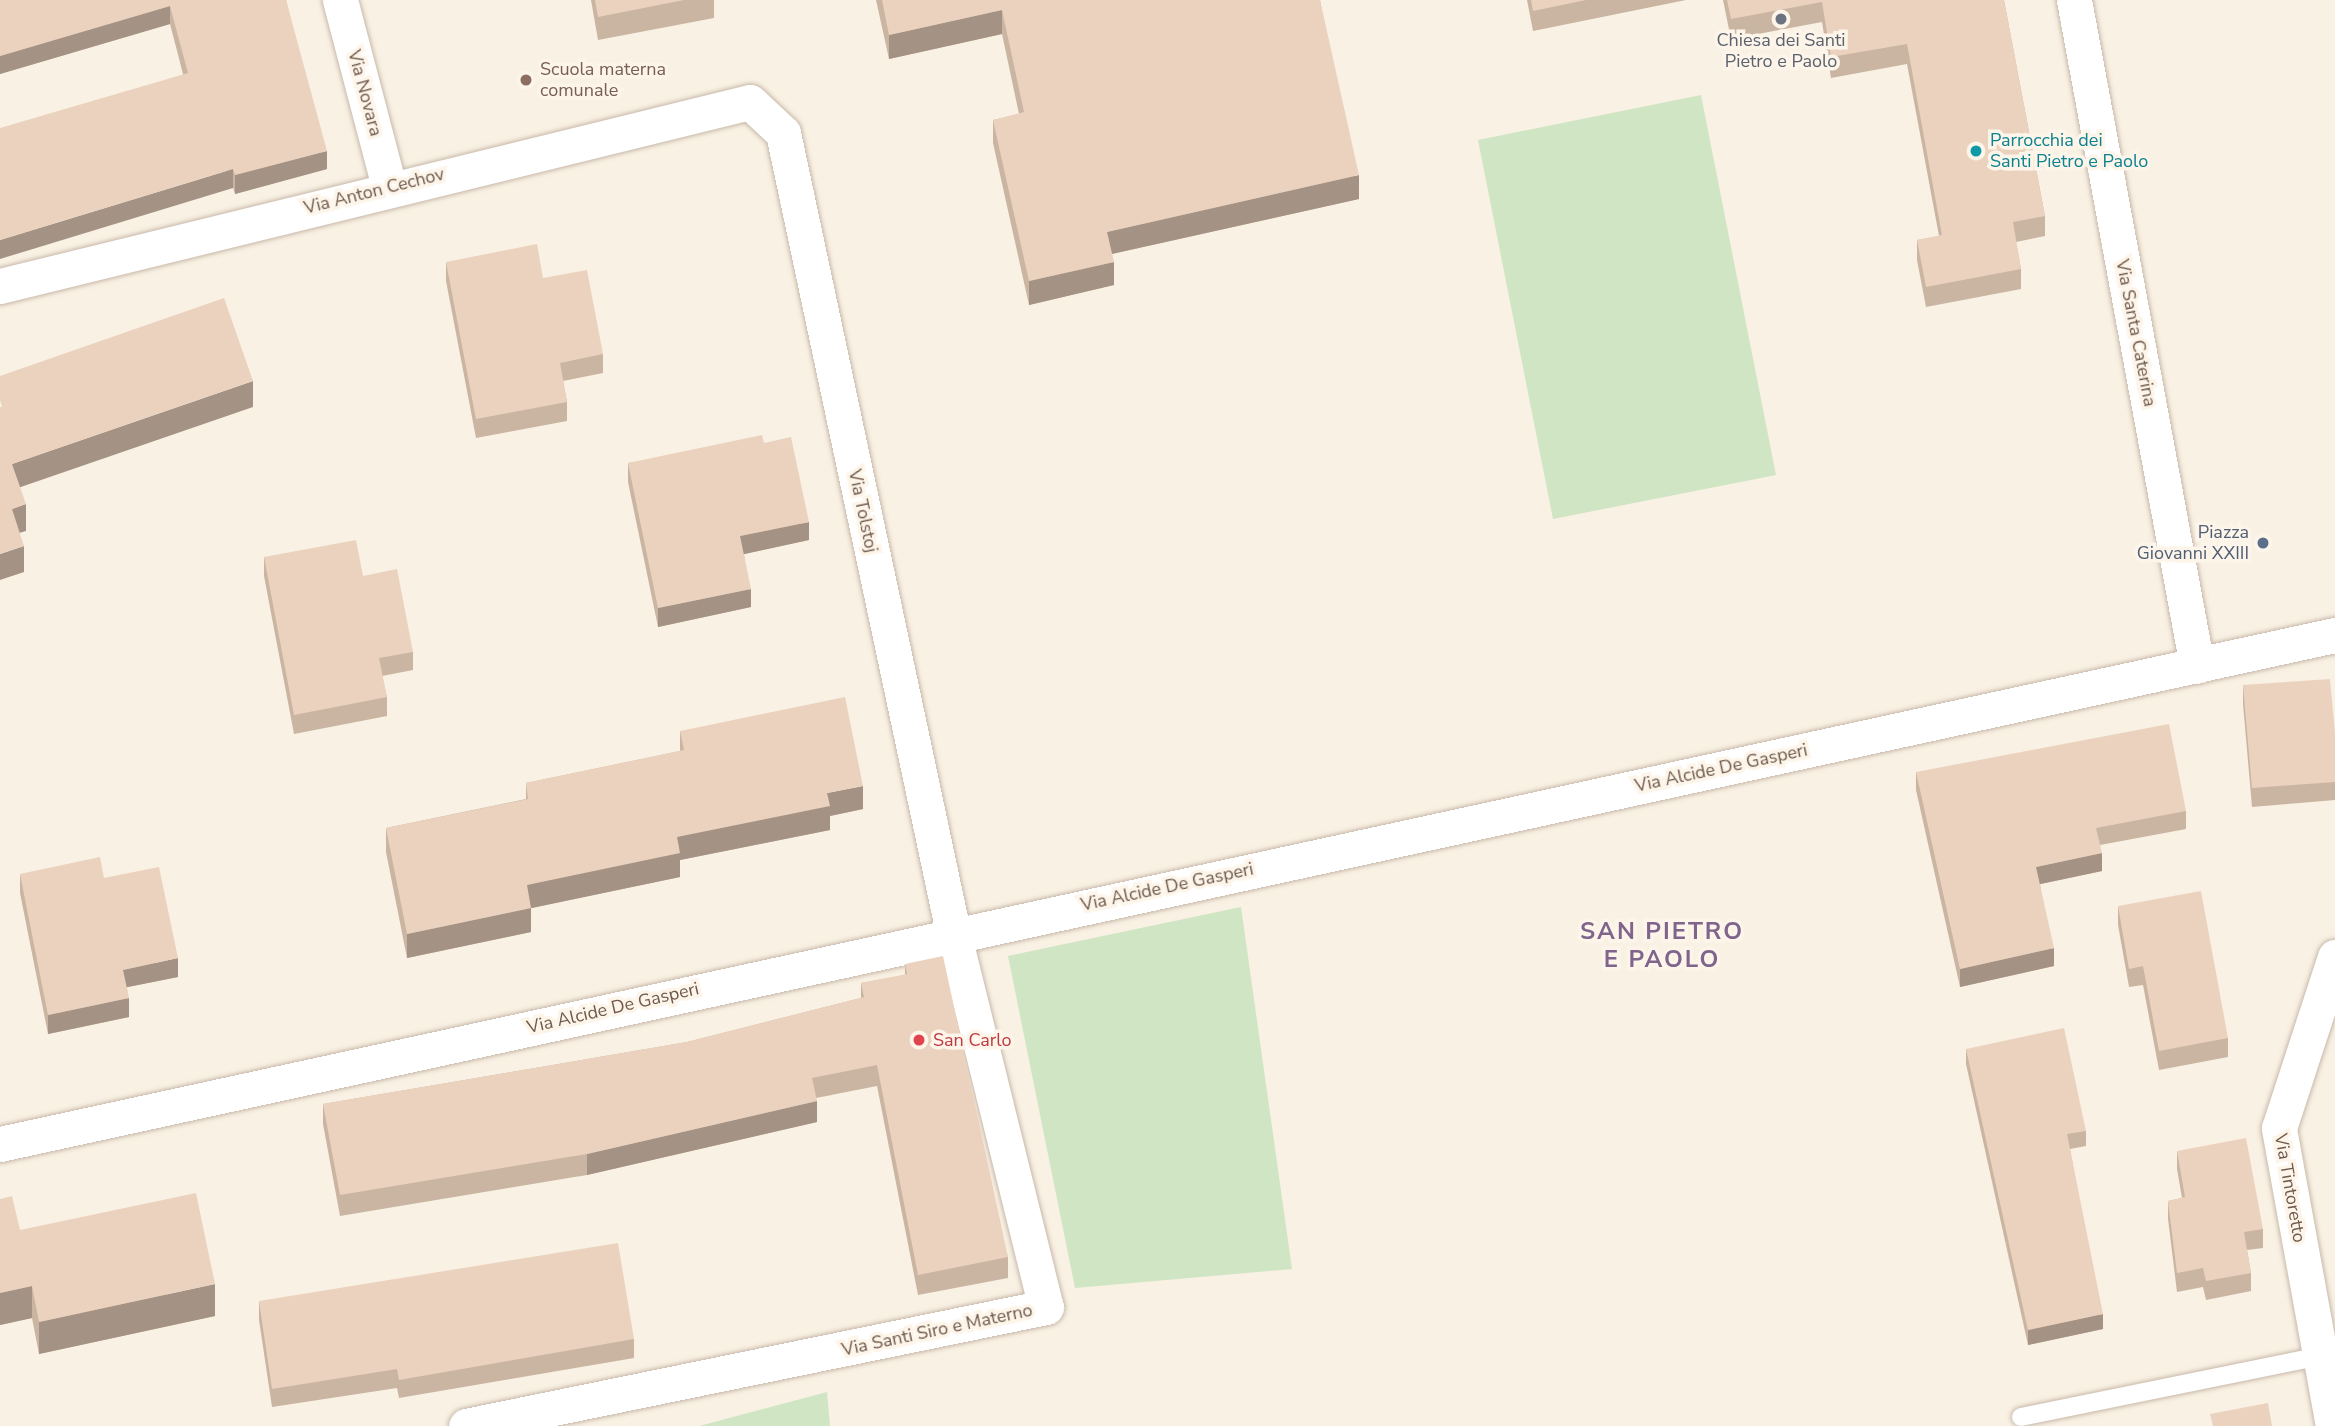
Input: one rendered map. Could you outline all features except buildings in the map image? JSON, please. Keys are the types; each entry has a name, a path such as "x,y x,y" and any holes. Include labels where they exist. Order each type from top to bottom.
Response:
{"street":[{"name":"Via Novara","path":"340,0 389,187"},
{"name":"Via Santa Caterina","path":"2074,0 2197,666"},
{"name":"Via Anton Cechov","path":"0,286 389,187 750,102"},
{"name":"Via Tolstoj","path":"750,102 783,132 953,932"},
{"name":"Via Alcide De Gasperi","path":"0,1144 953,932 2335,635"},
{"name":"Via Santi Siro e Materno","path":"483,1424 1046,1307 953,932"},
{"name":"Via Tintoretto","path":"2333,1426 2279,1128 2335,957"}],"lane":[{"path":"2021,1417 2320,1356"}],"green space":[{"path":"1701,95 1776,475 1553,519 1478,140"},
{"path":"1241,907 1292,1269 1075,1288 1008,956"},
{"path":"827,1392 830,1426 699,1426"}],"place":[{"name":"Chiesa dei Santi Pietro e Paolo","path":"1781,19"},
{"name":"Scuola materna comunale","path":"526,80"},
{"name":"Parrocchia dei Santi Pietro e Paolo","path":"1976,151"},
{"name":"Piazza Giovanni XXIII","path":"2263,543"},
{"name":"San Carlo","path":"919,1040"}],"district":[{"name":"SAN PIETRO E PAOLO","path":"1662,946"}]}
